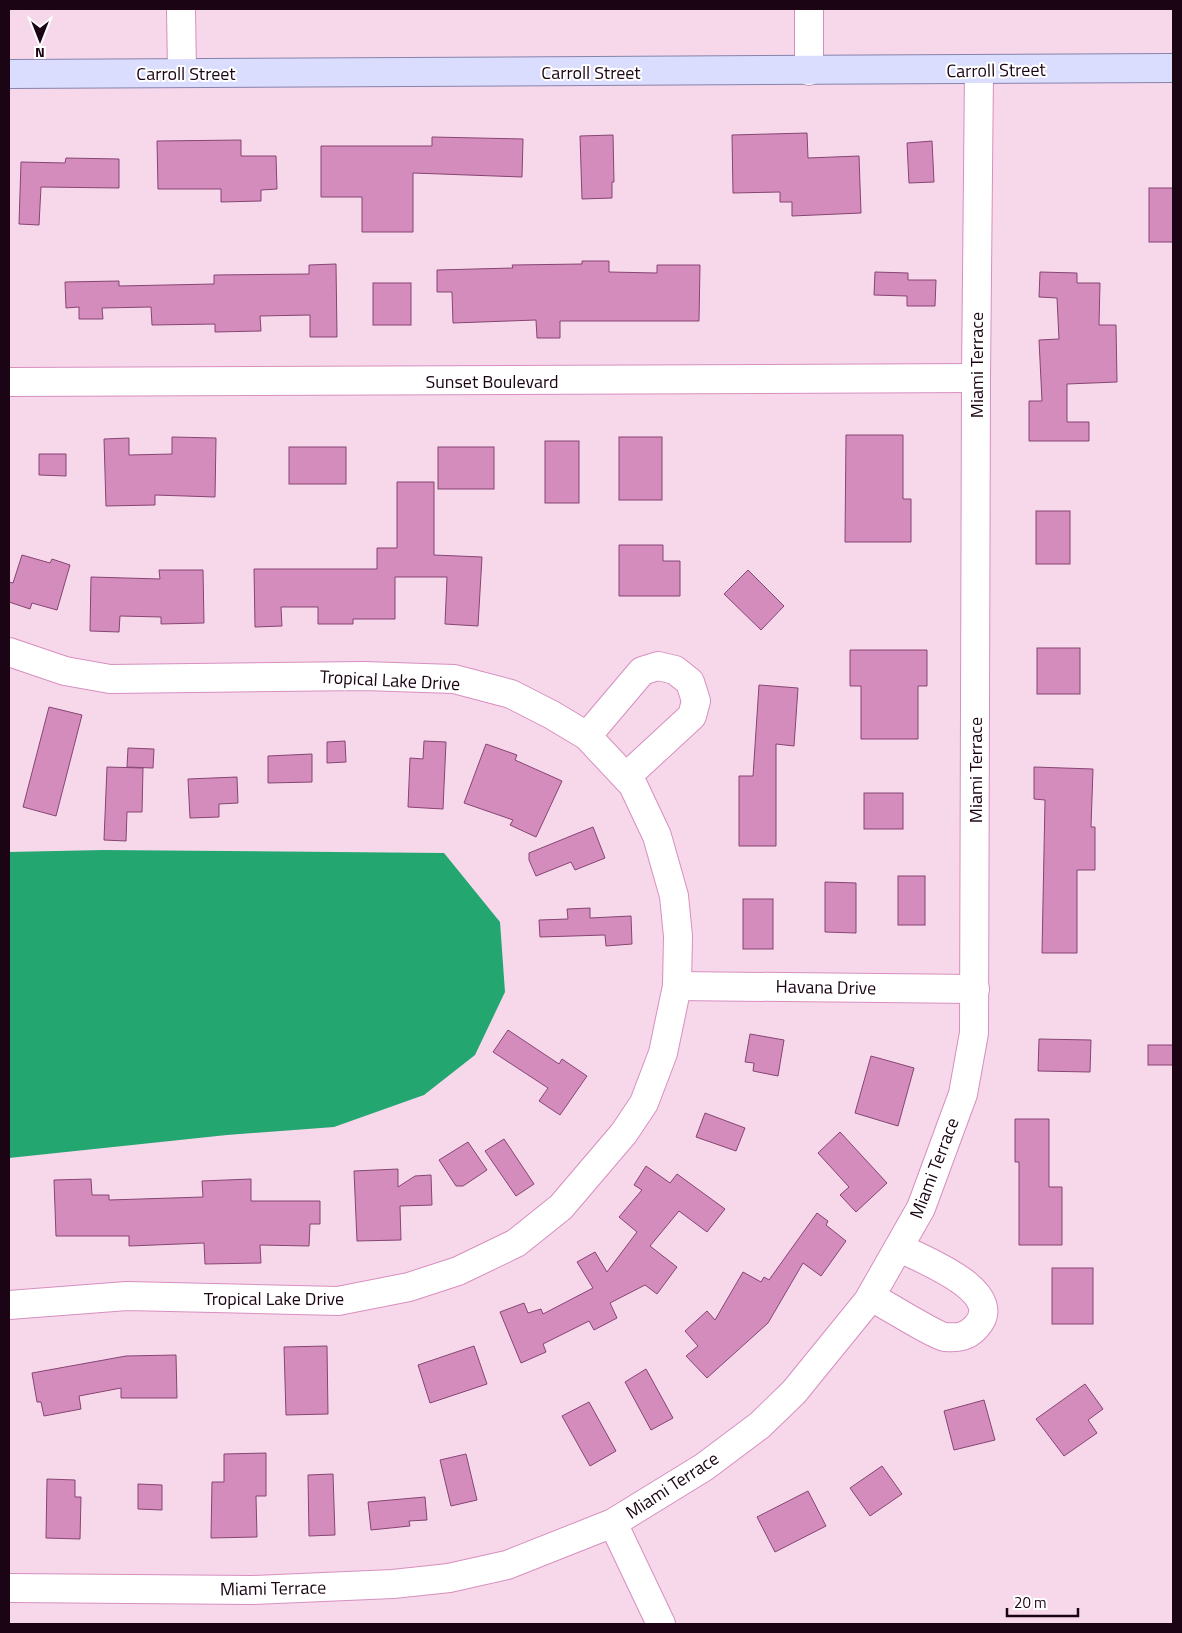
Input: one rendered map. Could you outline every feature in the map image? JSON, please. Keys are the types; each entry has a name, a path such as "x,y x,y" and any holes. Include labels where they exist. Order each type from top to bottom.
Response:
{"main road":[{"name":"Carroll Street","path":"9,74 1173,68"}],"street":[{"path":"181,9 182,73"},
{"path":"809,9 809,71"},
{"name":"Miami Terrace","path":"9,1588 252,1590 393,1584 449,1578 507,1565 613,1523 704,1467 760,1426 794,1392 871,1297 921,1208 963,1094 974,1033 979,70"},
{"name":"Sunset Boulevard","path":"9,382 976,378"},
{"name":"Tropical Lake Drive","path":"9,652 65,671 110,679 364,676 454,680 511,694 587,736 633,785 656,836 674,896 678,936 677,986 663,1053 644,1103 624,1134 561,1207 516,1243 458,1271 409,1286 338,1302 127,1296 9,1305"},
{"path":"587,736 642,671 658,666 667,668 675,670 690,682 696,701 692,716 626,777"},
{"name":"Havana Drive","path":"677,986 975,989"},
{"path":"871,1297 943,1337 964,1337 978,1326 983,1311 982,1301 966,1282 900,1248"},
{"path":"613,1523 661,1624"}],"shaded area":[{"path":"103,850 444,853 500,922 505,992 475,1055 424,1095 334,1127 227,1135 9,1158 9,852"}],"building":[{"path":"807,133 808,158 859,156 861,213 792,216 792,202 780,202 780,192 733,193 732,135"},
{"path":"613,135 614,182 612,182 612,198 582,199 580,136"},
{"path":"432,137 523,139 522,177 413,173 413,232 362,232 362,197 321,197 321,146 432,146"},
{"path":"241,140 241,156 276,156 277,189 261,190 261,201 221,202 221,189 158,189 157,141"},
{"path":"932,141 934,182 909,183 907,143"},
{"path":"66,158 119,159 119,188 41,187 39,225 19,224 21,162 65,163"},
{"path":"1149,188 1173,188 1173,242 1149,242"},
{"path":"582,261 609,261 609,272 657,273 657,265 700,265 699,321 560,321 560,338 537,338 536,320 453,323 452,292 437,292 437,270 513,268 512,265 582,264"},
{"path":"336,264 337,337 310,337 310,315 260,316 261,331 215,332 215,324 152,325 151,307 102,308 103,319 79,319 79,307 66,308 65,282 119,281 119,286 214,284 214,275 309,274 309,265"},
{"path":"875,272 908,273 908,280 936,280 935,306 907,306 907,296 874,295"},
{"path":"1040,272 1077,273 1077,283 1100,283 1099,325 1116,325 1117,382 1067,384 1067,422 1089,422 1089,441 1029,441 1029,401 1042,401 1039,340 1059,339 1057,298 1039,297"},
{"path":"373,283 411,283 411,325 373,325"},
{"path":"846,435 903,435 903,499 911,499 911,542 845,542"},
{"path":"172,437 216,438 215,497 155,495 155,505 106,506 104,439 129,438 129,455 172,454"},
{"path":"619,437 662,437 662,500 619,500"},
{"path":"545,441 579,441 579,503 545,503"},
{"path":"289,447 346,447 346,484 289,484"},
{"path":"438,447 494,447 494,489 438,489"},
{"path":"39,454 66,454 66,476 39,475"},
{"path":"397,482 434,482 434,555 482,557 478,626 445,624 447,577 395,577 395,619 353,619 353,624 318,624 318,607 281,607 282,626 255,627 254,569 377,569 377,548 397,548"},
{"path":"1036,511 1070,511 1070,564 1036,564"},
{"path":"619,545 663,545 663,561 680,561 680,596 619,596"},
{"path":"22,555 50,563 52,559 70,565 57,610 32,603 30,609 9,602 9,582 13,583"},
{"path":"159,570 203,570 204,623 161,624 161,617 120,616 119,632 90,631 91,577 160,579"},
{"path":"748,570 784,606 761,630 724,594"},
{"path":"1037,648 1080,648 1080,694 1037,694"},
{"path":"850,650 927,650 927,686 918,686 918,739 861,739 861,686 850,686"},
{"path":"759,685 798,688 794,746 776,744 776,846 739,846 739,776 753,776"},
{"path":"49,707 82,715 56,816 23,807"},
{"path":"345,741 346,762 327,763 327,742"},
{"path":"424,741 446,742 443,809 408,807 410,758 423,759"},
{"path":"486,744 517,755 515,760 562,781 536,837 510,825 513,820 464,803"},
{"path":"128,748 154,749 153,768 127,767"},
{"path":"312,754 312,782 268,783 268,756"},
{"path":"107,767 143,768 142,812 127,812 126,841 104,840"},
{"path":"1034,767 1093,769 1091,827 1095,827 1095,870 1077,870 1077,953 1042,953 1045,800 1034,799"},
{"path":"237,777 238,803 219,804 219,817 190,818 188,779"},
{"path":"864,793 903,793 903,829 864,829"},
{"path":"593,827 605,858 575,870 571,862 536,876 529,860 529,853"},
{"path":"898,876 925,876 925,925 898,925"},
{"path":"825,882 856,883 856,933 825,932"},
{"path":"743,899 773,899 773,949 743,949"},
{"path":"590,908 590,918 631,916 632,944 606,946 605,935 540,937 539,920 568,919 567,909"},
{"path":"508,1030 559,1064 562,1059 587,1076 560,1115 539,1101 548,1088 493,1052"},
{"path":"750,1034 784,1040 778,1076 753,1071 754,1063 745,1062"},
{"path":"1039,1039 1091,1040 1090,1072 1038,1071"},
{"path":"1148,1045 1173,1045 1173,1065 1148,1065"},
{"path":"871,1056 914,1068 898,1126 855,1113"},
{"path":"705,1113 745,1128 736,1151 696,1137"},
{"path":"1015,1119 1049,1119 1049,1187 1062,1187 1062,1245 1019,1245 1019,1162 1015,1162"},
{"path":"840,1132 887,1183 856,1212 840,1195 849,1187 818,1153"},
{"path":"504,1139 534,1184 516,1196 485,1151"},
{"path":"468,1142 487,1170 463,1186 456,1186 439,1160"},
{"path":"646,1166 670,1183 677,1174 725,1209 707,1232 679,1211 650,1246 677,1267 657,1294 645,1285 610,1303 617,1318 594,1330 589,1321 543,1344 546,1352 521,1363 500,1312 524,1303 528,1313 541,1309 543,1314 593,1288 577,1262 595,1252 607,1272 637,1232 619,1217 642,1190 634,1185"},
{"path":"398,1169 398,1187 415,1176 431,1175 432,1205 400,1206 401,1240 357,1241 354,1171"},
{"path":"91,1179 92,1195 109,1195 109,1200 203,1197 202,1181 251,1179 251,1201 320,1201 320,1224 310,1224 309,1246 260,1245 261,1263 205,1264 204,1243 129,1246 129,1236 56,1236 54,1180"},
{"path":"817,1213 828,1221 826,1225 846,1241 821,1276 803,1263 768,1323 707,1378 686,1356 698,1346 685,1331 707,1311 715,1320 743,1272 761,1282 764,1277 769,1280"},
{"path":"1052,1268 1093,1268 1093,1324 1052,1324"},
{"path":"327,1346 328,1414 286,1415 284,1347"},
{"path":"474,1346 487,1384 430,1403 418,1365"},
{"path":"176,1355 177,1398 121,1398 121,1388 79,1396 81,1409 44,1416 41,1402 37,1402 32,1373 126,1356"},
{"path":"646,1369 673,1418 651,1430 625,1382"},
{"path":"1085,1384 1103,1409 1088,1420 1097,1433 1064,1456 1036,1419"},
{"path":"984,1400 995,1440 954,1450 944,1411"},
{"path":"589,1402 616,1451 590,1466 562,1416"},
{"path":"266,1453 266,1496 256,1496 257,1537 211,1538 212,1482 224,1482 224,1454"},
{"path":"466,1454 477,1500 451,1506 440,1460"},
{"path":"882,1466 902,1494 870,1516 850,1488"},
{"path":"333,1474 335,1535 309,1536 308,1475"},
{"path":"47,1479 75,1480 75,1497 81,1497 80,1539 46,1538"},
{"path":"138,1484 162,1485 162,1510 138,1509"},
{"path":"808,1491 826,1526 775,1552 757,1517"},
{"path":"425,1497 427,1520 409,1521 410,1526 371,1530 368,1502"}]}
